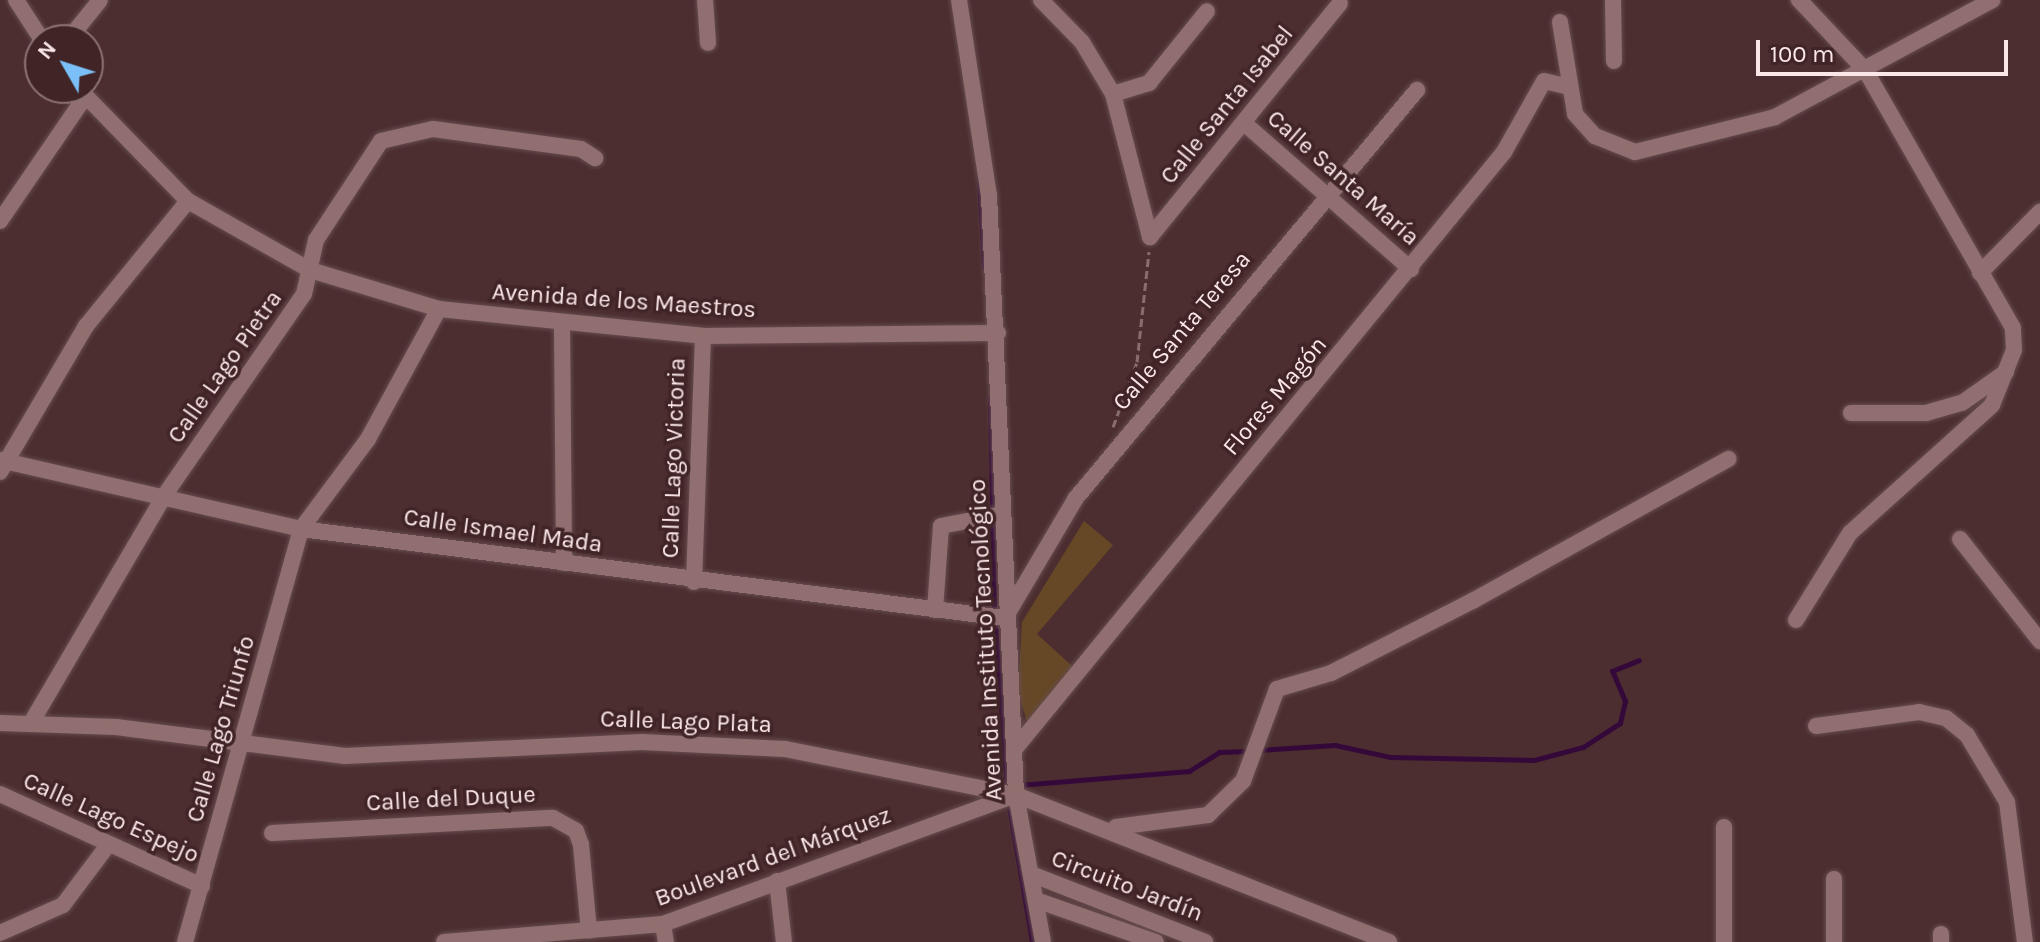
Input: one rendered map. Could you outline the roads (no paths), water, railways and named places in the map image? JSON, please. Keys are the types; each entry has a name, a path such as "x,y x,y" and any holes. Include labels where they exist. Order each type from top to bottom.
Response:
{"street":[{"path":"16,0 32,24"},
{"path":"81,24 100,0"},
{"path":"705,0 708,43"},
{"name":"Avenida Instituto Tecnológico","path":"959,0 984,147 998,333 1005,618 1016,795 1043,942"},
{"name":"Calle Santa Isabel","path":"1041,0 1082,42 1113,94 1150,237 1340,3"},
{"path":"1613,0 1614,61"},
{"path":"1796,620 1850,533 1970,431 2008,371 2013,328 1866,71 1799,0"},
{"path":"1560,22 1565,86 1575,114 1595,136 1635,152 1775,117 1866,71 1992,0"},
{"path":"1113,94 1149,83 1207,11"},
{"name":"Flores Magón","path":"1014,750 1504,152 1544,81 1565,86"},
{"name":"Calle Santa Teresa","path":"1005,618 1076,498 1417,90"},
{"path":"0,221 74,104"},
{"name":"Avenida de los Maestros","path":"92,104 188,201 310,270 439,309 562,326 703,336 998,333"},
{"name":"Calle Santa María","path":"1244,123 1411,269"},
{"name":"Calle Lago Pietra","path":"31,723 164,496 290,318 310,270 316,240 362,161 402,132 566,147 595,158"},
{"path":"2,464 86,326 188,201"},
{"path":"1980,273 2040,212"},
{"path":"301,529 368,439 439,309"},
{"path":"562,326 564,563"},
{"name":"Calle Lago Victoria","path":"694,582 703,336"},
{"path":"1851,413 1926,413 1962,403 2008,371"},
{"path":"1110,827 1208,815 1243,781 1277,689 1331,673 1728,459"},
{"name":"Calle Ismael Mada","path":"2,464 164,496 301,529 694,582 1005,618"},
{"path":"935,610 941,526 1003,514"},
{"name":"Calle Lago Triunfo","path":"185,942 301,529"},
{"path":"1960,539 2040,641"},
{"path":"1816,726 1919,712 1946,718 1987,759 2007,802 2025,942"},
{"name":"Calle Lago Plata","path":"0,723 31,723 242,742 345,756 722,742 1016,795 1110,827 1389,942"},
{"name":"Calle Lago Espejo","path":"0,794 202,886"},
{"name":"Boulevard del Márquez","path":"444,942 558,938 589,931 663,924 1016,795"},
{"name":"Calle del Duque","path":"272,833 553,818 576,831 581,845 589,931"},
{"path":"1724,827 1724,942"},
{"path":"0,933 63,905 108,845"},
{"name":"Circuito Jardín","path":"1031,874 1205,942"},
{"path":"1834,879 1834,942"},
{"path":"777,881 784,942"},
{"name":"Circuito Jardín","path":"1036,900 1154,942"},
{"path":"1154,923 1154,942"},
{"path":"663,924 666,942"}],"waterway":[{"path":"979,178 984,268"},
{"path":"990,398 994,612"},
{"path":"995,622 1007,791"},
{"path":"1260,750 1335,745 1390,757 1534,760 1583,747 1620,723 1625,701 1612,671 1639,660"},
{"path":"1019,785 1189,771 1219,752 1250,751"},
{"path":"1008,801 1032,942"}]}
